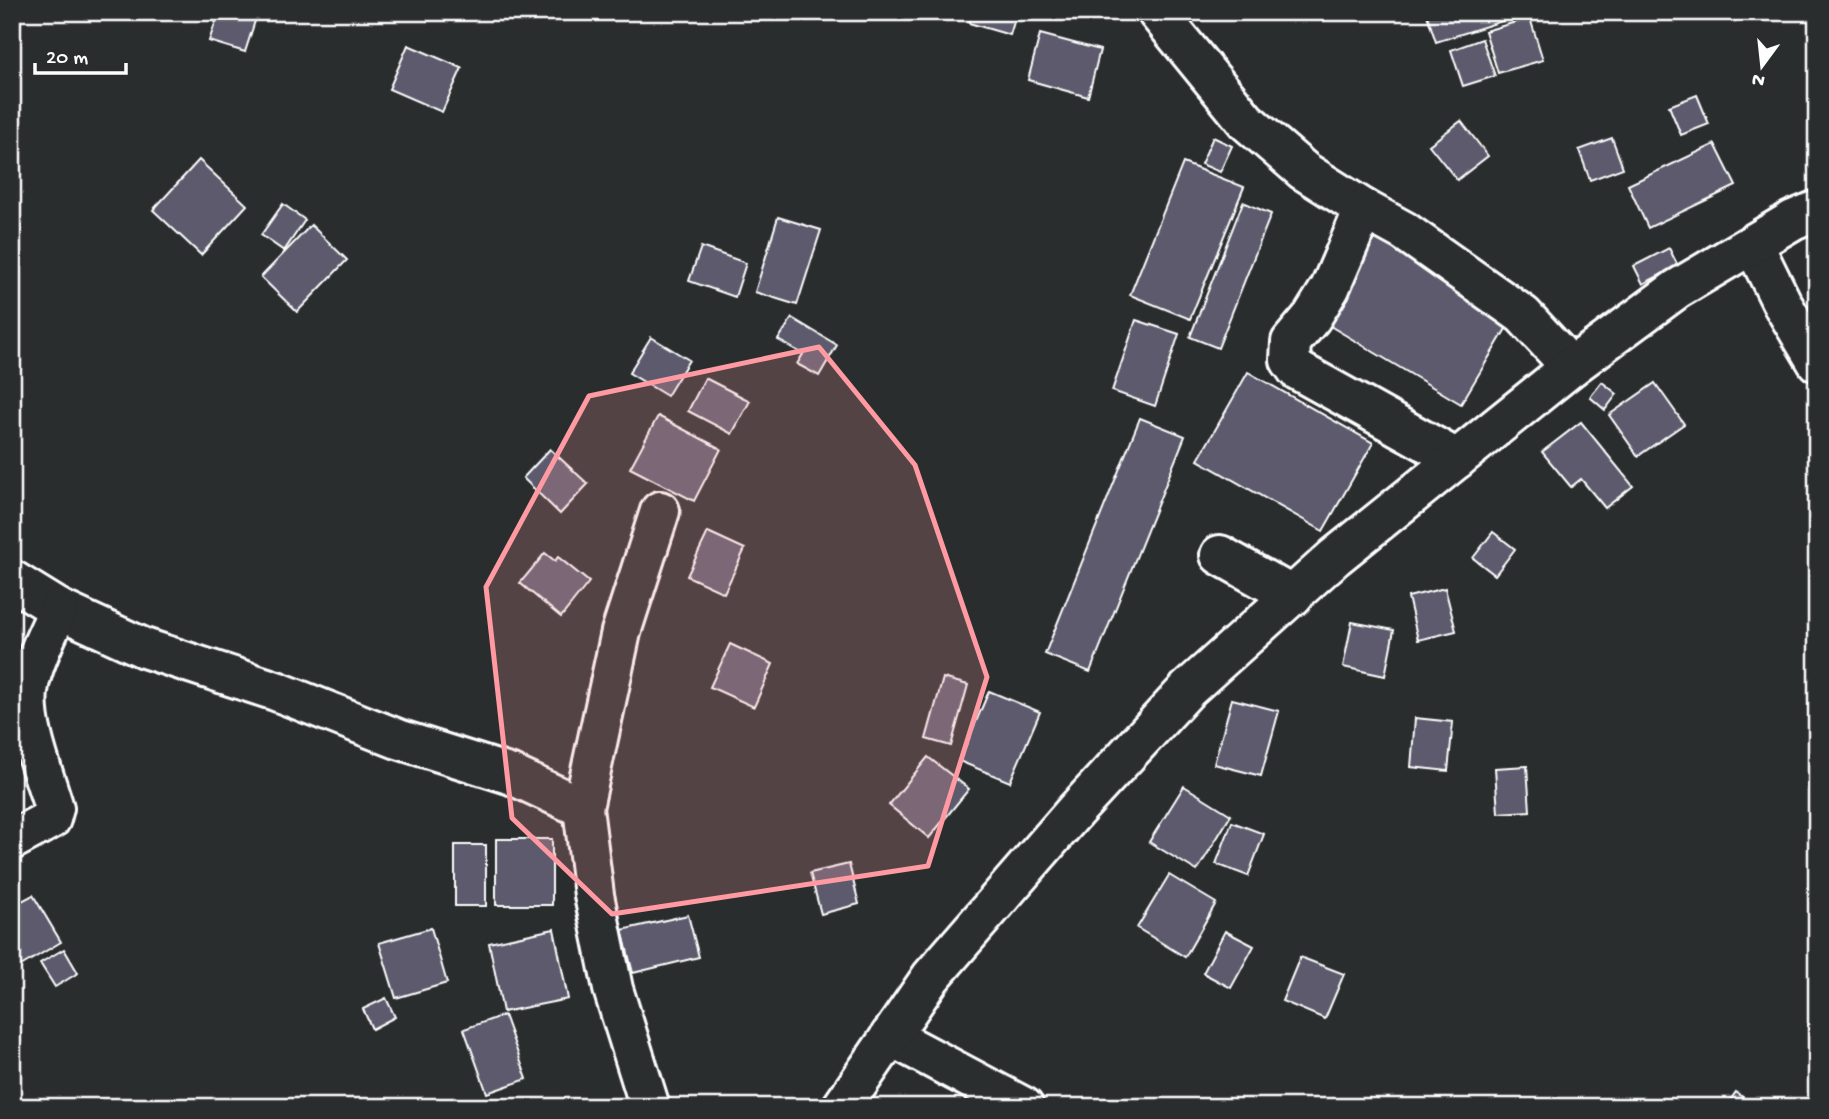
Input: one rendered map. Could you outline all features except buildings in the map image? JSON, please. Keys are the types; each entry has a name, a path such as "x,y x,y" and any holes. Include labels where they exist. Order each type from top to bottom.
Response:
{"street":[{"path":"1157,12 1246,121 1304,171 1404,232 1523,315 1571,367"},
{"path":"1364,209 1330,288 1312,317 1291,342 1290,359 1297,370 1457,459"},
{"path":"836,1103 890,1036 930,977 1075,811 1188,689 1335,557 1571,367 1677,289 1793,220 1817,210"},
{"path":"1753,244 1783,305 1817,362"},
{"path":"650,1107 613,989 594,895 583,808 621,632 660,511"},
{"path":"1220,555 1293,596"},
{"path":"12,580 59,609 144,648 276,691 398,739 512,775 583,808"},
{"path":"12,841 51,819 53,814 54,808 30,722 29,691 45,639 59,609"},
{"path":"890,1036 1024,1107"}],"highlighted area":[{"path":"819,347 915,465 987,677 928,866 612,914 512,818 486,587 589,396"}]}
